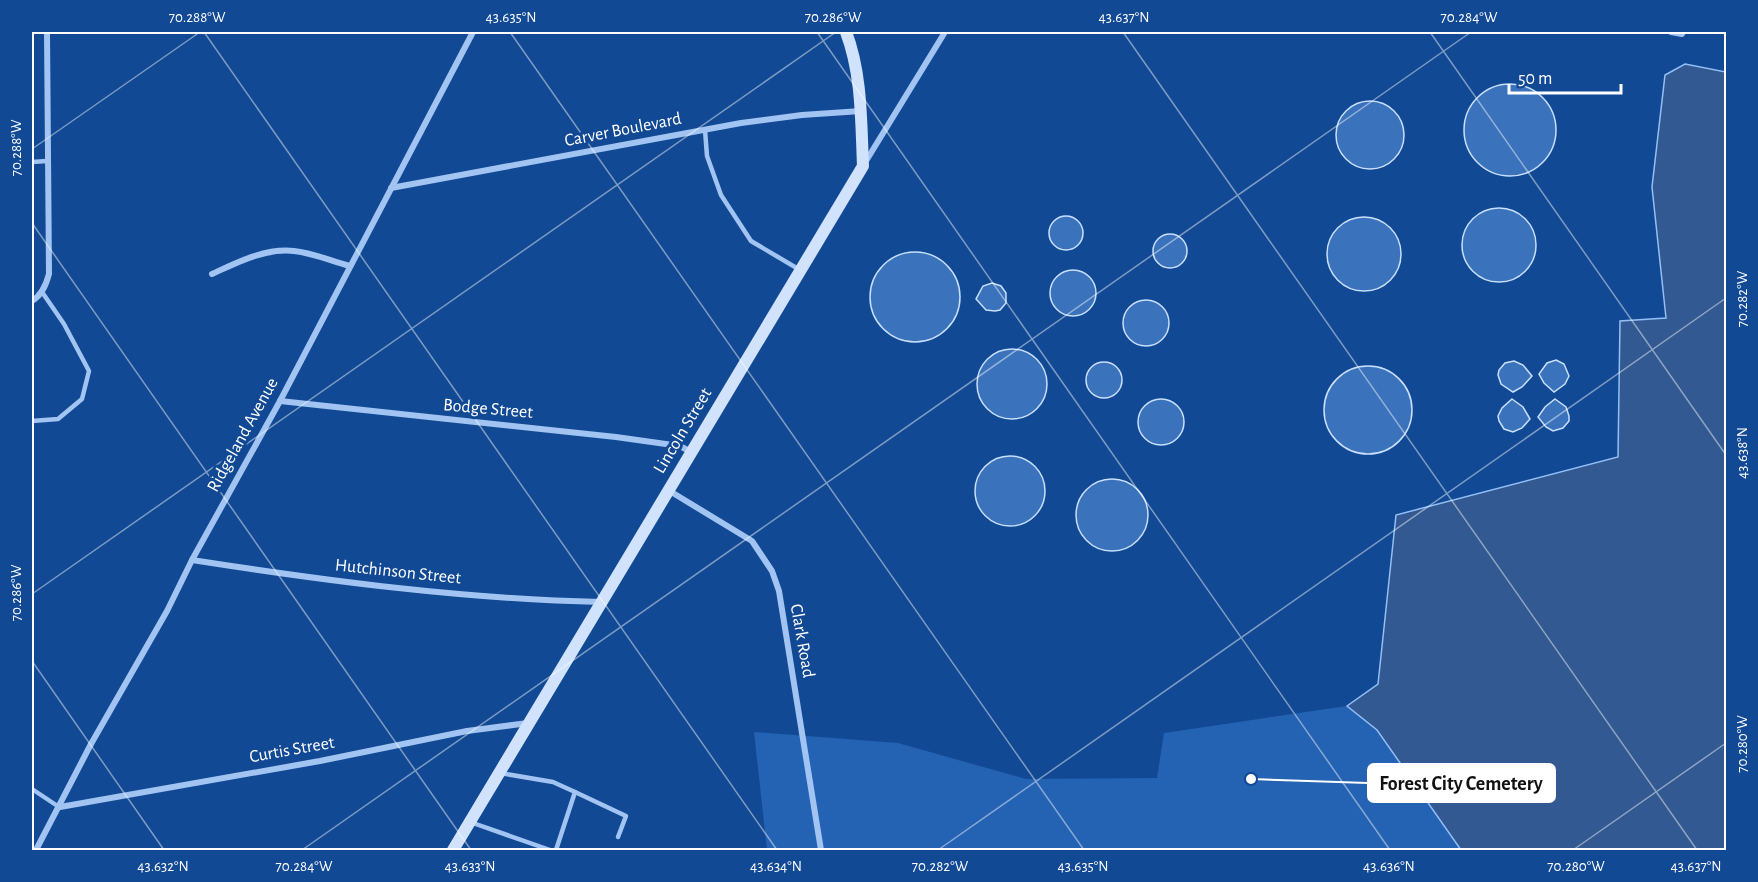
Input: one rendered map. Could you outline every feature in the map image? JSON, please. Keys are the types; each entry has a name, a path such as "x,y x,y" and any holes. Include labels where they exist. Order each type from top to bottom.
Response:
{"main road":[{"path":"846,32 856,63 863,166"},
{"name":"Lincoln Street","path":"453,850 863,166"}],"street":[{"path":"32,301 42,292 49,274 47,32"},
{"name":"Ridgeland Avenue","path":"36,850 280,401 473,32"},
{"name":"Lincoln Street","path":"863,166 945,32"},
{"path":"1671,32 1682,33"},
{"name":"Carver Boulevard","path":"392,188 802,114 861,111"},
{"path":"212,274 261,254 277,251 307,254 350,266"},
{"name":"Bodge Street","path":"280,401 616,437 680,446 691,452"},
{"name":"Clark Road","path":"668,490 752,541 772,571 780,602 821,850"},
{"name":"Hutchinson Street","path":"192,560 279,574 462,595 525,600 601,602"},
{"name":"Curtis Street","path":"60,807 320,761 467,730 529,723"}],"lane":[{"path":"705,130 706,156 721,195 752,241 800,270"},
{"path":"32,162 47,161"},
{"path":"32,421 58,419 82,399 89,371 64,324 42,292"},
{"path":"499,773 553,782 626,816 618,837"},
{"path":"32,789 60,807"},
{"path":"556,850 575,792"},
{"path":"470,822 550,850"}],"shaded area":[{"path":"1685,64 1726,72 1726,850 767,850 754,732 898,743 1026,779 1157,778 1164,733 1347,706 1378,684 1396,515 1618,457 1620,321 1666,318 1652,187 1665,75"},
{"path":"1685,64 1726,72 1726,850 1461,850 1377,730 1347,706 1378,684 1396,515 1618,457 1620,321 1666,318 1652,187 1665,75"}],"building":[{"path":"1510,84 1527,88 1542,98 1552,113 1556,130 1552,147 1542,162 1527,172 1510,176 1493,172 1478,162 1468,147 1464,130 1468,113 1478,98 1493,88"},
{"path":"1370,101 1383,104 1394,111 1401,122 1404,135 1401,148 1394,159 1383,166 1370,169 1357,166 1346,159 1339,148 1336,135 1339,122 1346,111 1357,104"},
{"path":"1499,208 1520,214 1530,224 1536,245 1530,266 1520,276 1499,282 1478,276 1468,266 1462,245 1468,224 1478,214"},
{"path":"1066,216 1078,221 1083,233 1078,245 1066,250 1054,245 1049,233 1054,221"},
{"path":"1364,217 1378,220 1390,228 1398,240 1401,254 1398,268 1390,280 1378,288 1364,291 1350,288 1338,280 1330,268 1327,254 1330,240 1338,228 1350,220"},
{"path":"1170,234 1182,239 1187,251 1182,263 1170,268 1158,263 1153,251 1158,239"},
{"path":"915,252 932,256 947,265 956,280 960,297 956,314 947,329 932,338 915,342 898,338 883,329 874,314 870,297 874,280 883,265 898,256"},
{"path":"1073,270 1089,277 1096,293 1089,309 1073,316 1057,309 1050,293 1057,277"},
{"path":"992,283 1001,286 1006,293 1006,303 1000,310 995,311 986,310 976,299 983,286"},
{"path":"1146,300 1155,301 1162,307 1168,314 1168,332 1162,339 1155,345 1146,346 1137,345 1130,339 1124,332 1123,323 1124,314 1130,307 1137,301"},
{"path":"1012,349 1031,355 1041,365 1047,384 1041,403 1031,413 1012,419 993,413 983,403 977,384 983,365 993,355"},
{"path":"1556,360 1564,364 1569,376 1565,384 1554,392 1544,383 1539,374 1547,363"},
{"path":"1514,361 1523,365 1532,376 1522,387 1513,392 1501,384 1498,375 1505,363"},
{"path":"1104,362 1117,367 1122,380 1117,393 1104,398 1091,393 1086,380 1091,367"},
{"path":"1368,366 1385,370 1399,379 1408,393 1412,410 1408,427 1399,441 1385,450 1368,454 1351,450 1337,441 1328,427 1324,410 1328,393 1337,379 1351,370"},
{"path":"1161,399 1177,406 1184,422 1177,438 1161,445 1145,438 1138,422 1145,406"},
{"path":"1512,399 1523,407 1530,419 1522,428 1513,432 1504,429 1498,416 1502,408"},
{"path":"1555,399 1566,407 1569,421 1563,428 1553,431 1546,427 1538,417"},
{"path":"1017,456 1030,462 1039,471 1043,477 1045,491 1043,505 1035,516 1024,524 1003,526 985,516 977,505 975,484 985,466 996,458"},
{"path":"1112,479 1132,485 1142,495 1148,515 1142,535 1132,545 1112,551 1092,545 1082,535 1076,515 1082,495 1092,485"}],"place":[{"name":"Forest City Cemetery","path":"1251,779"}]}
